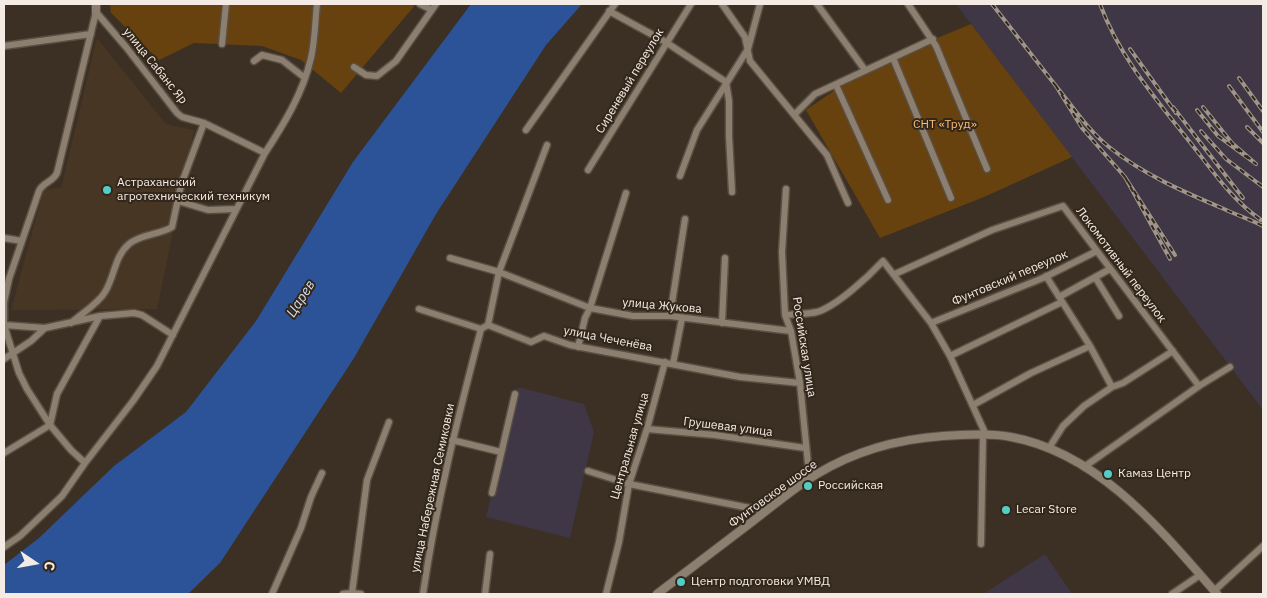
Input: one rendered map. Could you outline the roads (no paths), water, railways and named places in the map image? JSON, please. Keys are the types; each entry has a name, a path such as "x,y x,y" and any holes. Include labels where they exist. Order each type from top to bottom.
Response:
{"street":[{"path":"222,44 226,4"},
{"path":"4,547 20,536 62,496 157,366 236,209 286,120 306,78 312,57 317,4"},
{"path":"354,68 366,75 377,76 396,61 434,7 420,4"},
{"path":"526,130 615,4"},
{"name":"Сиреневый переулок","path":"588,170 691,4"},
{"path":"722,4 745,37 750,61 827,155 848,203"},
{"path":"680,176 697,130 748,49 760,4"},
{"path":"817,4 865,70"},
{"path":"908,4 932,39 987,169"},
{"path":"85,462 71,450 50,425 27,389 19,373 4,325 4,302 9,279 41,186 55,178 58,173 96,8"},
{"name":"улица Сабанс Яр","path":"96,8 177,113 266,153"},
{"path":"609,11 666,42 726,82 729,101 732,192"},
{"path":"4,46 90,34"},
{"path":"795,114 816,94 932,39"},
{"path":"254,61 262,55 282,60 306,78"},
{"path":"893,58 951,198"},
{"path":"836,85 888,200"},
{"path":"71,322 102,297 108,287 118,259 130,243 172,228 181,185 204,124"},
{"name":"улица Набережная Семиковки","path":"423,594 430,546 452,440 499,272 547,145"},
{"name":"Российская улица","path":"786,189 782,252 785,314 791,331 800,383 808,464 817,474"},
{"path":"578,347 585,318 590,308 626,193"},
{"path":"178,201 208,210 236,209"},
{"name":"Локомотивный переулок","path":"895,274 992,230 1063,206 1199,386"},
{"path":"670,316 685,219"},
{"path":"4,238 22,240"},
{"name":"Фунтовский переулок","path":"931,324 1046,276 1097,251"},
{"name":"улица Жукова","path":"450,258 499,272 590,308 633,316 670,316 791,331"},
{"path":"722,323 725,258"},
{"path":"785,314 817,312 848,293 871,274 883,260 895,274 931,324 950,356 985,435 980,544"},
{"path":"950,356 1060,300 1110,269"},
{"path":"1046,276 1090,346 1112,387"},
{"path":"1095,277 1119,316"},
{"name":"улица Чеченёва","path":"420,309 530,342 544,336 578,347 740,377 800,383"},
{"path":"4,325 45,328 100,316 134,313 173,335"},
{"path":"4,453 50,425 57,394 100,316"},
{"path":"672,364 682,318"},
{"path":"4,359 32,341 45,328"},
{"path":"973,405 1031,373 1090,346"},
{"path":"1049,448 1063,426 1084,406 1173,351"},
{"name":"Центральная улица","path":"606,594 619,542 629,484 647,430 665,362"},
{"path":"1084,467 1199,386 1230,367"},
{"path":"492,493 515,394"},
{"path":"352,593 367,480 389,422"},
{"name":"Грушевая улица","path":"647,430 716,435 805,448"},
{"name":"Фунтовское шоссе","path":"657,594 817,474 849,457 894,442 929,437 985,435 1011,437 1049,448 1105,479 1134,504 1216,593"},
{"path":"452,440 501,452"},
{"path":"588,471 629,484 766,511"},
{"path":"272,594 301,528 311,497 322,473"},
{"path":"1216,593 1263,546"},
{"path":"485,594 490,554"},
{"path":"1172,594 1200,575"},
{"path":"343,594 361,594"}],"water":[{"name":"Царев","path":"471,4 582,4 546,45 436,214 354,358 220,563 188,594 4,594 4,565 39,538 114,466 186,412 256,321 353,162"}],"railway":[{"path":"992,4 1056,86"},
{"path":"1100,4 1117,41 1139,76 1222,184 1240,203 1261,220"},
{"path":"1130,49 1176,113"},
{"path":"1239,78 1263,111"},
{"path":"1125,177 1082,128 1056,86 1094,133 1122,157 1165,182 1263,226"},
{"path":"1229,86 1263,132"},
{"path":"1173,107 1243,198"},
{"path":"1197,110 1218,136 1256,164 1232,143 1203,107"},
{"path":"1247,127 1263,143"},
{"path":"1201,131 1226,159 1263,187"},
{"path":"1170,259 1125,177 1175,255"}],"place":[{"name":"Астраханский агротехнический техникум","path":"107,190"},
{"name":"Камаз Центр","path":"1108,474"},
{"name":"Российская","path":"808,486"},
{"name":"Lecar Store","path":"1006,510"},
{"name":"Центр подготовки УМВД","path":"681,582"}],"park label":[{"name":"СНТ «Труд»","path":"945,125"}]}
